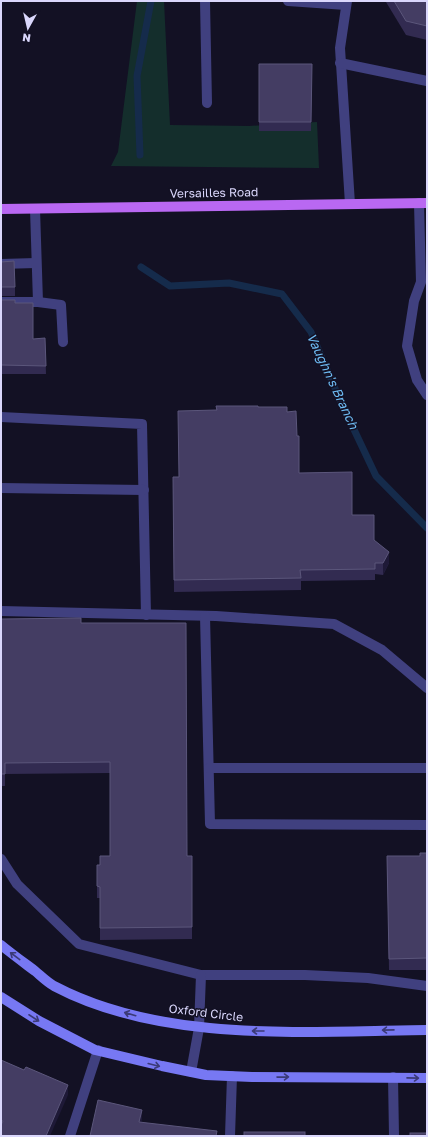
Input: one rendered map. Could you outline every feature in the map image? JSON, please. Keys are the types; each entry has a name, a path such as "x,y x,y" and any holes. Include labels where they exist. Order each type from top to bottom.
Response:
{"main road":[{"name":"Versailles Road","path":"1,209 423,203"}],"street":[{"name":"Oxford Circle","path":"1,945 53,985 92,1003 139,1016 199,1028 254,1031 427,1030"},
{"path":"1,997 38,1021 98,1050 206,1075 427,1078"}],"lane":[{"path":"205,1 207,103"},
{"path":"288,1 346,3 340,48 340,63 350,204"},
{"path":"340,63 427,81"},
{"path":"423,203 424,282 414,301 407,346 417,380 427,395"},
{"path":"35,209 38,302"},
{"path":"1,264 36,263"},
{"path":"1,302 38,302 61,305 63,342"},
{"path":"1,417 142,424 146,614"},
{"path":"1,488 144,490"},
{"path":"1,611 205,616 334,624 382,650 427,688"},
{"path":"205,616 210,824 427,826"},
{"path":"209,768 427,768"},
{"path":"1,859 17,884 79,944 201,975 305,975 360,977 427,986"},
{"path":"191,1072 199,1028 201,975"},
{"path":"70,1136 98,1050"},
{"path":"230,1136 232,1076"},
{"path":"393,1078 394,1136"}],"green space":[{"path":"137,1 164,1 170,125 249,126 317,122 319,168 111,166 118,152"}],"building":[{"path":"394,1 427,1 427,26 406,21"},
{"path":"259,64 312,64 311,122 259,122"},
{"path":"14,261 15,287 1,287 1,262"},
{"path":"1,300 15,300 15,303 33,303 33,339 45,338 46,366 1,365"},
{"path":"216,406 287,407 287,412 296,411 297,436 299,436 299,473 352,472 352,515 374,515 374,540 389,552 383,563 375,563 375,569 300,570 301,578 174,580 173,477 179,477 178,411 217,410"},
{"path":"81,618 81,623 186,623 187,856 192,856 192,927 100,928 100,887 97,886 97,865 100,865 100,856 110,856 110,762 5,763 5,774 1,774 1,619"},
{"path":"420,853 427,853 427,958 389,959 387,856 420,856"},
{"path":"1,1060 24,1070 26,1067 68,1085 46,1136 1,1136 1,1125 3,1121 1,1120"},
{"path":"98,1100 142,1110 139,1122 217,1131 216,1136 90,1136"},
{"path":"244,1132 305,1132 305,1136 244,1136"},
{"path":"410,1133 427,1133 427,1136 410,1136"}],"waterway":[{"name":"Vaughn's Branch","path":"140,155 137,76 151,1"},
{"name":"Vaughn's Branch","path":"141,267 170,286 229,283 282,294 311,332 340,400 376,476 427,528"}]}
